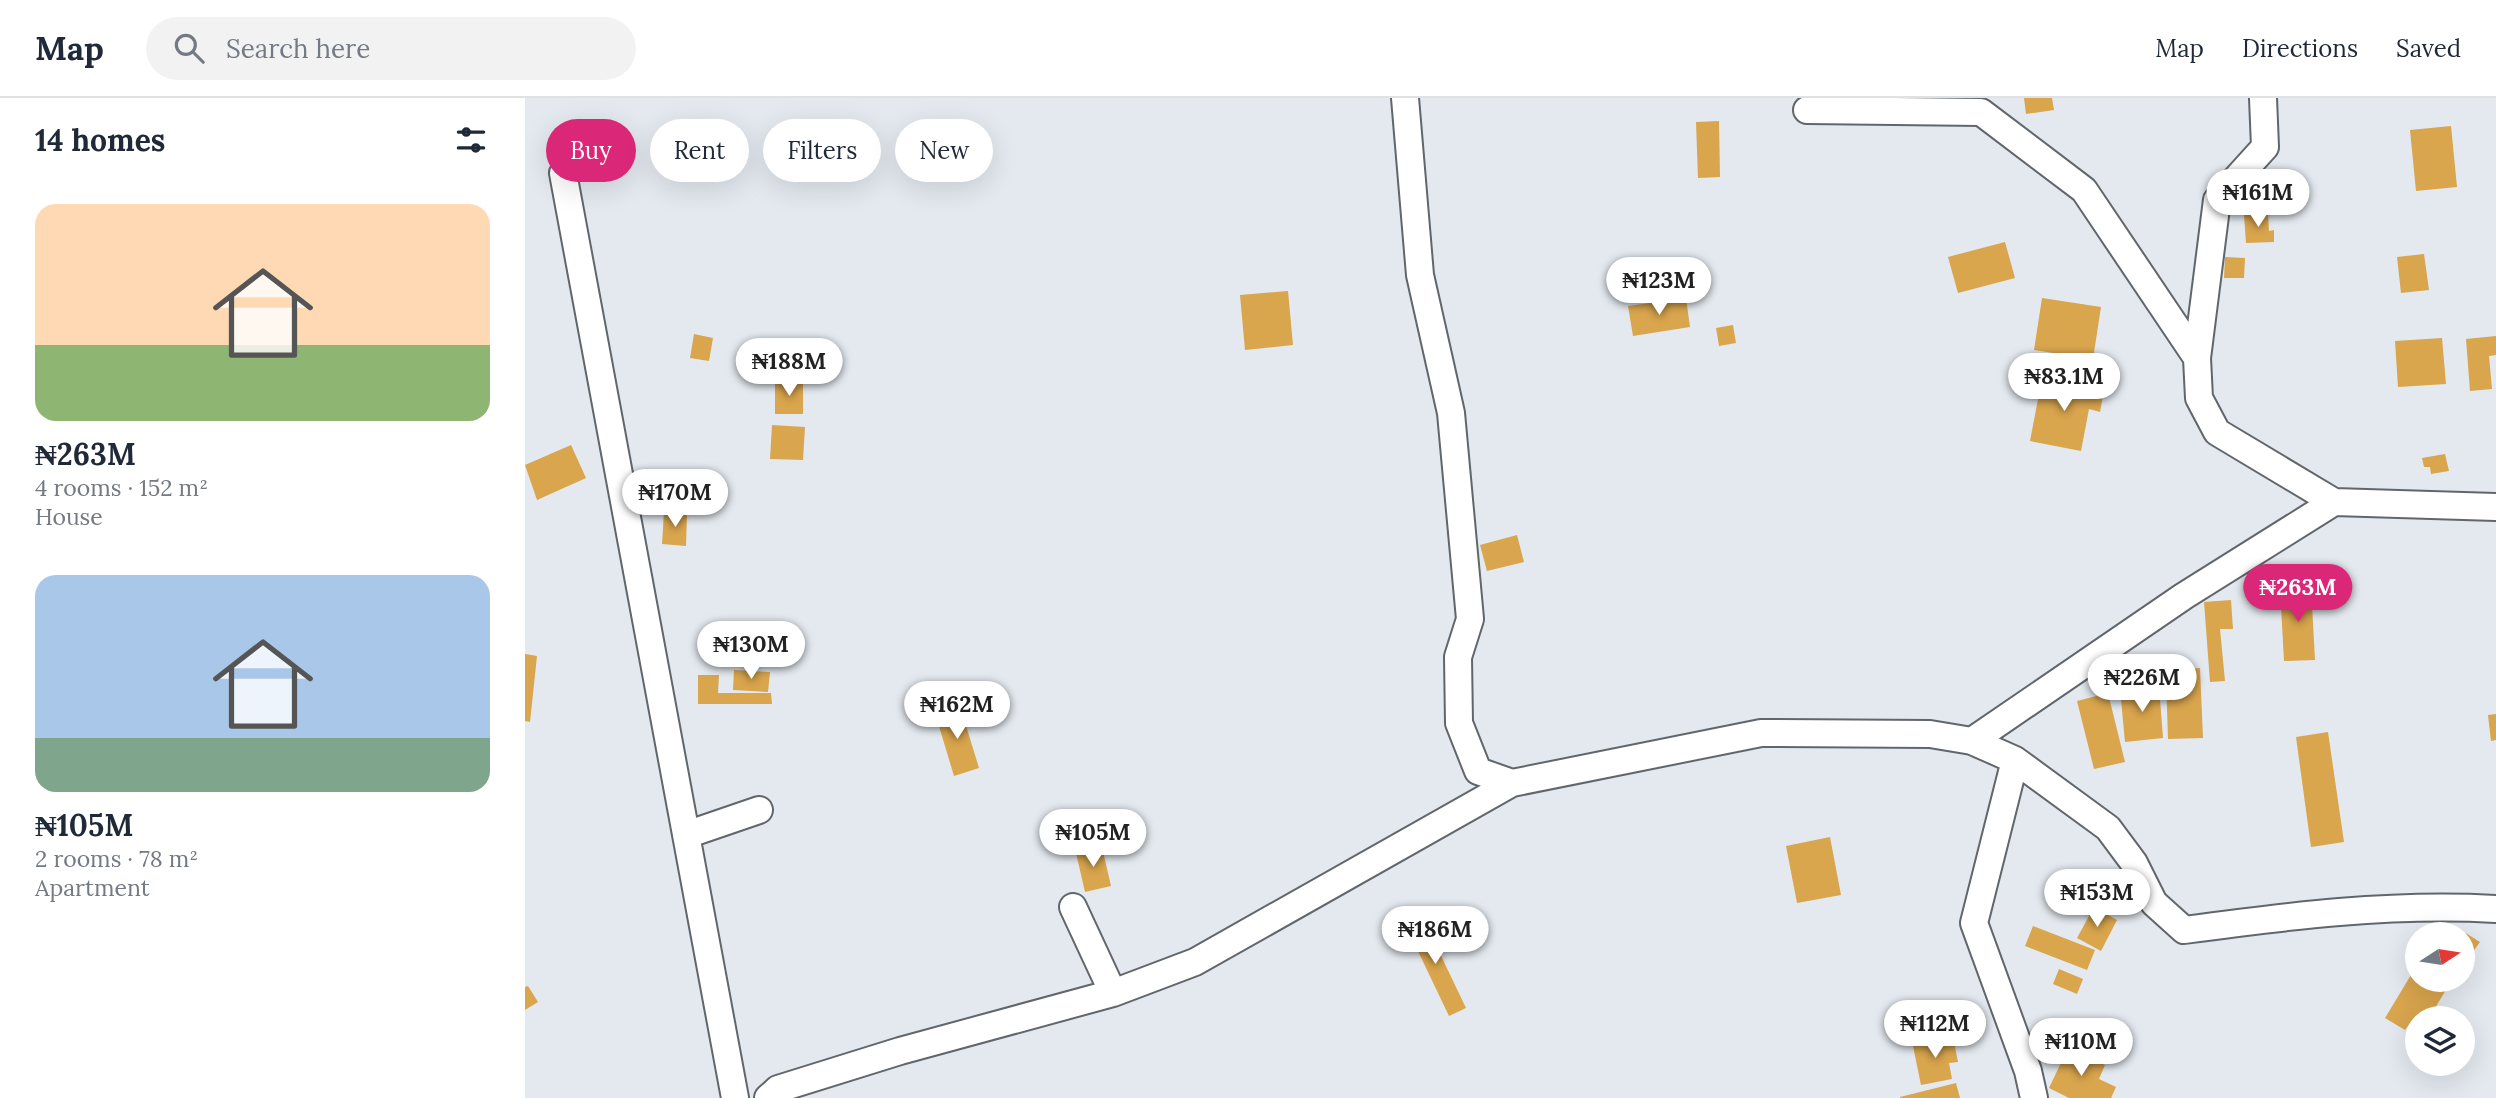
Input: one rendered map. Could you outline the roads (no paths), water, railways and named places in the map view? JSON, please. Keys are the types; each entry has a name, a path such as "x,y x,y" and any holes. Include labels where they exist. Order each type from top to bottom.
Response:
{"street":[{"path":"1405,98 1420,275 1451,413 1470,619 1458,657 1459,723 1478,771 1512,783"},
{"path":"2263,98 2265,147 2217,200 2197,358 2199,398 2217,432 2334,502 2496,507"},
{"path":"1807,110 1981,112 2084,190 2197,358"},
{"path":"565,182 735,1098"},
{"path":"1972,741 2184,596 2334,502"},
{"path":"768,1098 778,1089 900,1051 1114,993 1195,962 1512,783 1761,733 1930,734 1972,741 2014,760 2108,828 2134,863 2154,903 2184,930 2286,916 2426,905 2496,909"},
{"path":"2014,760 1974,923 2028,1071 2034,1098"},
{"path":"686,835 759,810"},
{"path":"1073,907 1114,993"}]}
